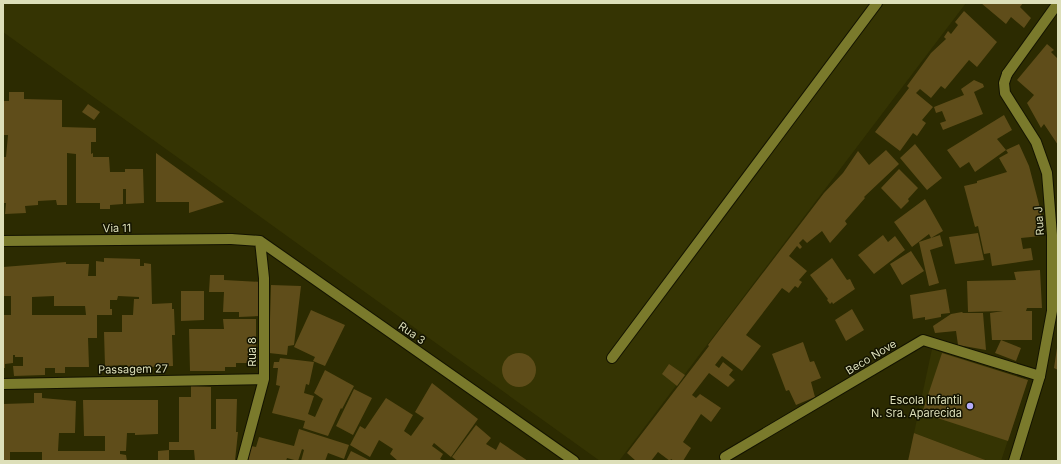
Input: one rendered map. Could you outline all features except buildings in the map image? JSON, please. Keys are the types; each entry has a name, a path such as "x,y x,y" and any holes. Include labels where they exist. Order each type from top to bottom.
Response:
{"street":[{"path":"612,358 877,3"},
{"name":"Rua J","path":"1014,461 1040,376 1052,311 1052,235 1047,173 1036,142 1006,93 1004,83 1007,74 1058,3"},
{"name":"Via 11","path":"3,241 231,239 260,241"},
{"name":"Rua 8","path":"242,461 264,379 264,278 260,241"},
{"name":"Rua 3","path":"260,241 574,461"},
{"name":"Beco Nove","path":"725,457 923,340 1040,376"},
{"name":"Passagem 27","path":"3,384 264,379"}],"shaded area":[{"path":"3,3 966,3 619,461 600,461 3,32"},
{"name":"Escola Infantil N. Sra. Aparecida","path":"932,349 1028,380 1001,461 988,461 914,433"}],"place":[{"name":"Escola Infantil N. Sra. Aparecida","path":"970,406"}]}
